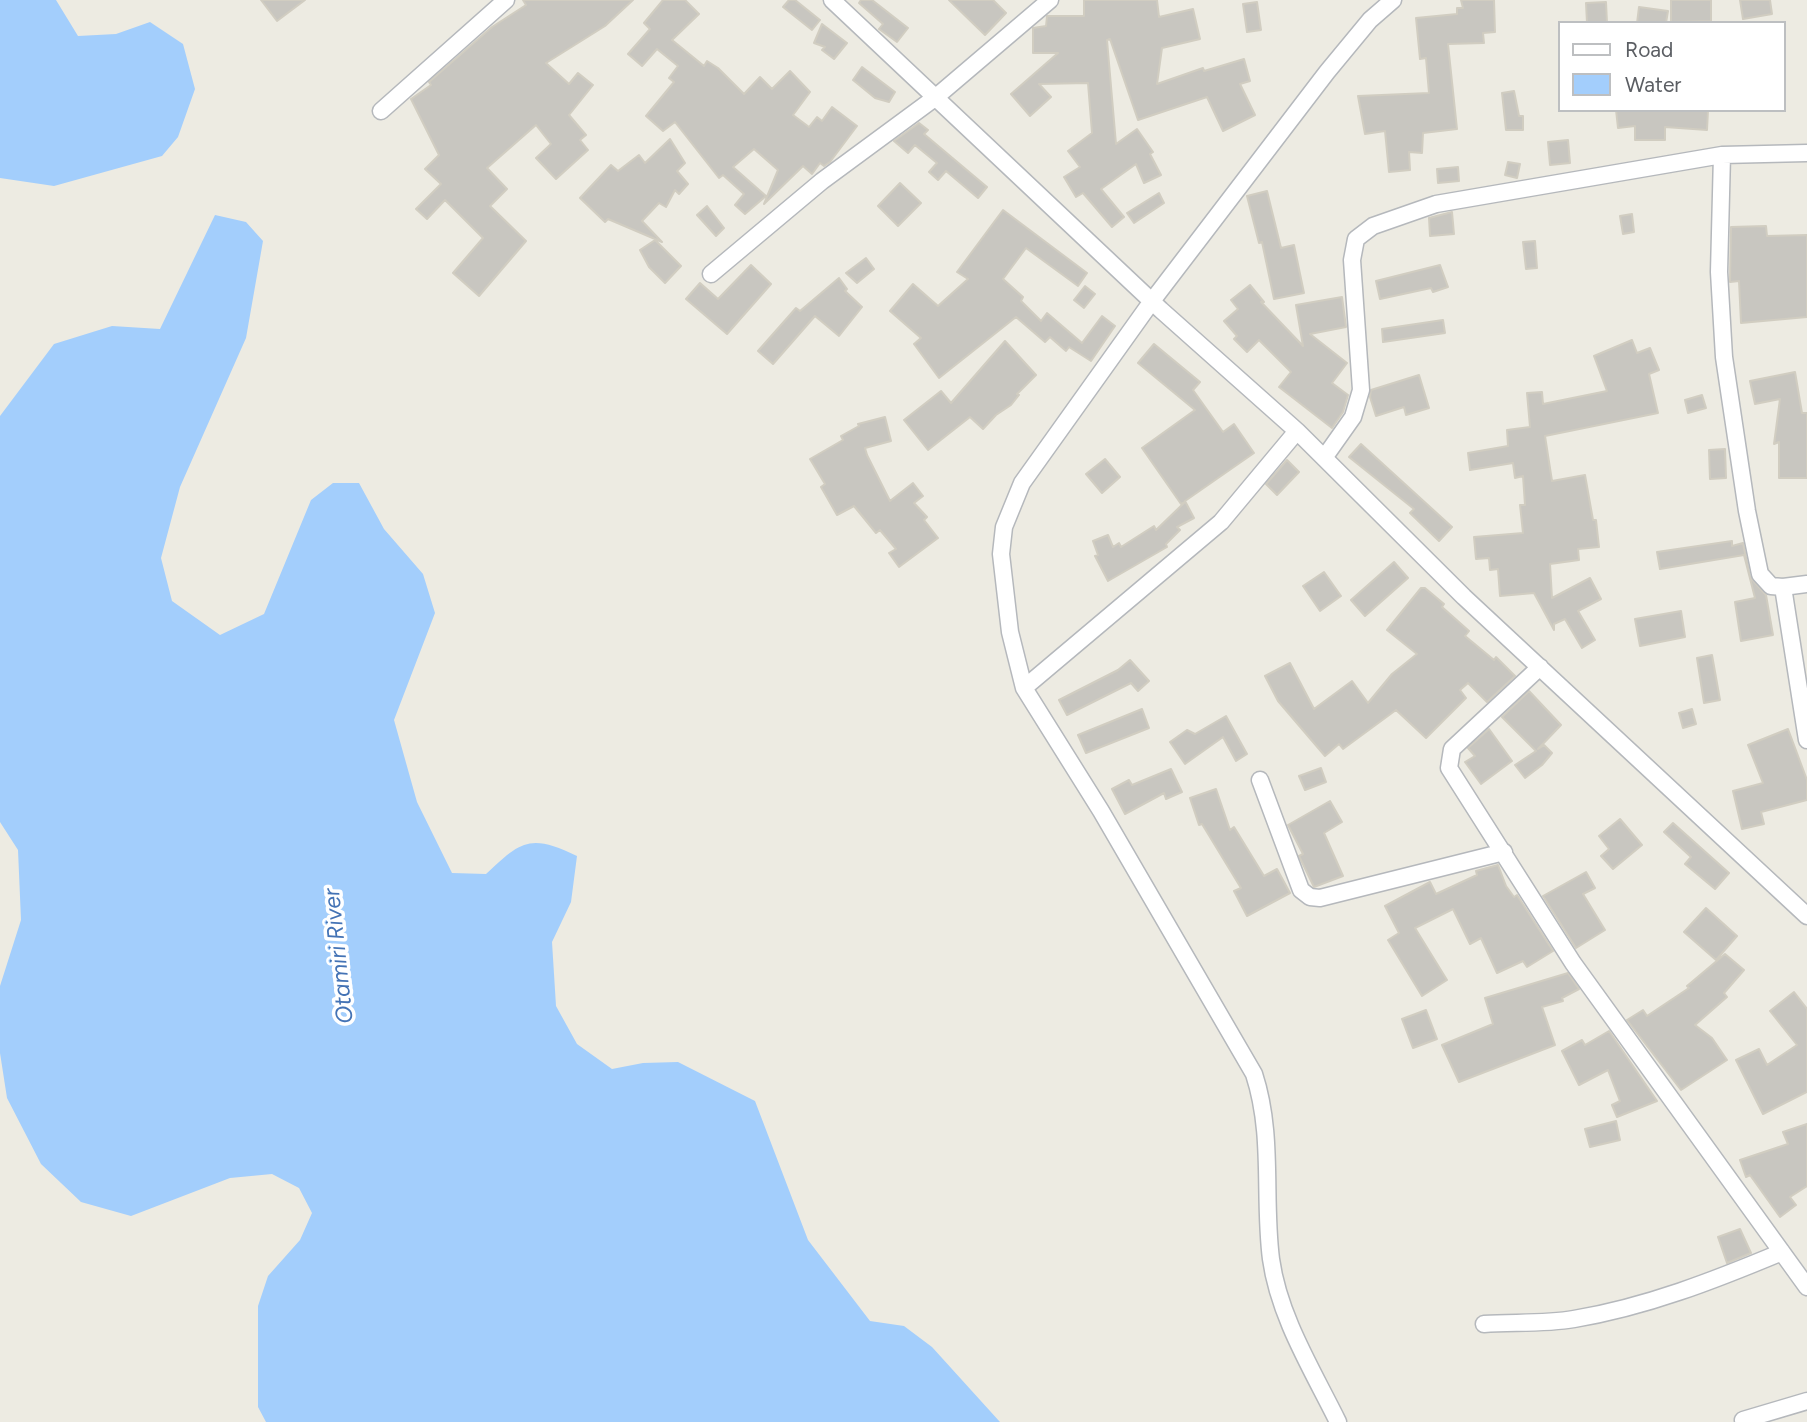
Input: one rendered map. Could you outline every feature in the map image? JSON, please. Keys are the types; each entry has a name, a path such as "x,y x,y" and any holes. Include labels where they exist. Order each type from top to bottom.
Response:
{"street":[{"path":"381,111 506,0"},
{"path":"832,0 1152,301 1297,431 1540,667 1806,914"},
{"path":"711,274 822,181 936,97 1050,0"},
{"path":"1338,1422 1285,1313 1272,1262 1267,1131 1263,1103 1254,1074 1101,811 1024,688 1010,632 1001,554 1004,527 1022,483 1152,301 1285,125 1370,20 1393,0"},
{"path":"1324,458 1353,417 1362,390 1352,260 1356,239 1373,226 1436,204 1722,155 1807,153"},
{"path":"1722,155 1719,272 1724,357 1760,574 1771,586 1807,584"},
{"path":"1024,688 1221,522 1297,431"},
{"path":"1783,587 1807,740"},
{"path":"1540,667 1452,749 1448,760 1449,768 1573,963 1807,1287"},
{"path":"1260,780 1301,890 1310,897 1320,898 1504,852"},
{"path":"1484,1324 1572,1320 1621,1309 1709,1282 1782,1252"},
{"path":"1743,1420 1807,1401"}],"water":[{"path":"0,0 56,0 78,36 116,34 150,22 183,44 195,89 178,137 162,156 54,186 0,178"},
{"name":"Otamiri River","path":"215,215 246,222 263,241 246,338 180,487 161,558 172,601 220,635 264,614 311,500 333,483 359,483 384,529 423,574 435,613 394,720 417,802 452,873 486,874 508,854 527,844 548,844 577,856 571,902 552,942 556,1006 577,1044 612,1069 643,1063 678,1062 755,1101 808,1240 870,1321 904,1326 932,1347 1000,1422 266,1422 258,1407 258,1306 268,1276 300,1240 312,1213 299,1188 272,1174 230,1178 131,1216 81,1202 41,1164 7,1098 0,1053 0,986 21,920 18,850 0,822 0,416 54,344 112,326 160,329"}],"building":[{"path":"261,0 305,0 277,21"},
{"path":"523,0 633,0 605,26 546,63 569,84 578,73 593,85 569,115 586,135 580,140 588,150 556,179 536,158 551,144 536,125 487,168 507,189 490,206 526,241 479,296 453,273 483,238 445,200 427,219 416,209 441,184 425,169 439,155 411,99 431,85 429,82 492,27 526,5"},
{"path":"663,0 685,0 699,14 672,40 704,66 707,61 718,68 744,94 760,77 772,89 790,71 810,92 793,115 809,127 817,117 822,121 832,107 857,126 830,162 824,166 820,163 812,174 803,166 764,204 778,170 754,149 733,167 766,196 745,214 735,205 744,194 723,175 719,178 675,122 663,131 646,116 674,82 669,78 678,66 657,49 642,66 628,54 650,29 644,23"},
{"path":"789,0 795,0 820,20 812,30 783,7"},
{"path":"861,0 872,0 908,28 897,42 879,29 883,24 859,3"},
{"path":"949,0 993,0 1006,13 985,35"},
{"path":"1084,0 1157,0 1159,17 1193,9 1200,39 1162,48 1157,84 1203,68 1204,71 1244,59 1250,81 1240,84 1255,115 1223,131 1207,97 1138,120 1110,39 1107,40 1116,144 1137,129 1153,152 1150,154 1161,175 1144,183 1136,164 1101,189 1124,217 1112,227 1083,193 1076,197 1064,177 1080,167 1068,151 1092,133 1088,83 1039,84 1051,97 1030,116 1011,94 1058,53 1033,53 1033,28 1046,26 1047,16 1084,16"},
{"path":"1461,0 1494,0 1495,32 1483,33 1484,43 1448,44 1457,129 1423,133 1422,153 1409,152 1410,170 1389,172 1385,131 1365,134 1358,96 1429,93 1426,58 1420,59 1416,18 1457,14 1457,8 1463,8"},
{"path":"1671,0 1711,0 1711,21 1671,21"},
{"path":"1740,0 1770,0 1772,14 1743,19"},
{"path":"1257,2 1261,30 1247,32 1243,4"},
{"path":"1606,2 1607,21 1587,21 1586,3"},
{"path":"1639,7 1668,11 1666,21 1637,21"},
{"path":"822,24 847,43 834,59 822,50 825,47 814,43"},
{"path":"862,67 895,92 889,102 875,98 853,80"},
{"path":"1514,91 1519,116 1523,116 1523,130 1506,130 1502,93"},
{"path":"1616,112 1708,112 1707,130 1665,127 1665,140 1635,140 1635,126 1618,128"},
{"path":"919,123 928,130 924,134 987,187 978,198 946,171 938,180 929,172 937,163 915,145 908,153 894,141"},
{"path":"670,139 685,163 677,171 688,184 679,194 675,190 666,207 659,203 642,221 662,242 608,219 605,222 580,198 611,165 618,171 639,155 645,163"},
{"path":"1568,140 1570,163 1550,165 1548,142"},
{"path":"1508,162 1520,164 1517,178 1505,175"},
{"path":"1458,167 1459,181 1438,183 1437,169"},
{"path":"900,183 921,203 898,226 878,206"},
{"path":"1267,191 1281,248 1294,245 1304,293 1274,299 1262,242 1259,243 1247,196"},
{"path":"1159,193 1164,203 1134,223 1127,213"},
{"path":"707,206 724,228 716,236 697,215"},
{"path":"1003,210 1087,273 1078,286 1026,248 1003,279 1023,297 1021,301 1041,321 1047,313 1082,343 1102,316 1115,326 1091,361 1069,347 1066,351 1050,337 1045,342 1016,317 939,378 914,344 921,338 890,311 913,284 938,306 968,279 957,272"},
{"path":"1452,212 1454,234 1430,236 1429,218"},
{"path":"1632,214 1634,232 1623,234 1620,216"},
{"path":"1766,226 1767,236 1807,235 1807,317 1741,323 1739,281 1730,282 1731,227"},
{"path":"655,240 681,266 665,283 649,267 640,250"},
{"path":"1535,241 1537,268 1526,269 1523,242"},
{"path":"866,258 874,269 857,283 846,273"},
{"path":"751,265 771,284 727,334 686,299 700,283 718,299"},
{"path":"1440,265 1448,287 1433,292 1431,288 1380,299 1376,281"},
{"path":"839,278 847,289 845,291 862,307 839,336 815,316 773,364 758,351 796,308 800,311"},
{"path":"1250,285 1264,302 1261,302 1303,346 1296,305 1342,297 1346,327 1310,334 1347,363 1332,383 1348,395 1343,412 1332,428 1279,387 1291,372 1259,340 1247,352 1234,339 1237,336 1224,321 1238,309 1231,300"},
{"path":"1085,286 1095,294 1084,308 1074,300"},
{"path":"1443,320 1445,333 1383,342 1382,329"},
{"path":"1632,340 1637,353 1650,348 1659,370 1649,374 1658,413 1545,436 1552,481 1585,475 1593,520 1596,520 1599,547 1578,549 1579,560 1550,564 1552,598 1590,578 1601,599 1578,611 1595,640 1582,648 1565,619 1554,624 1554,630 1534,593 1500,596 1498,569 1490,570 1489,558 1476,559 1474,537 1523,533 1520,505 1525,505 1523,476 1515,478 1513,463 1470,470 1468,453 1508,446 1507,430 1530,427 1527,393 1542,392 1543,404 1607,391 1594,356"},
{"path":"1005,341 1036,375 1017,394 1019,395 1011,405 996,415 983,429 970,417 928,450 904,420 941,391 951,403"},
{"path":"1154,344 1200,382 1193,390 1223,432 1234,424 1254,453 1185,501 1194,518 1177,527 1180,530 1166,544 1167,547 1108,581 1095,556 1098,555 1093,541 1108,535 1113,547 1119,543 1121,547 1154,526 1156,530 1185,502 1181,504 1142,448 1195,410 1138,363"},
{"path":"1795,372 1802,413 1807,413 1807,478 1779,478 1779,442 1774,444 1780,399 1755,404 1750,381"},
{"path":"1419,375 1429,408 1406,415 1404,407 1376,416 1370,397 1371,390"},
{"path":"1702,395 1706,408 1688,413 1685,400"},
{"path":"885,417 891,441 865,448 867,455 890,501 913,483 923,496 914,503 927,517 924,520 938,538 899,567 889,553 896,549 880,530 876,533 854,506 837,515 821,487 825,484 810,459 843,440 841,436 859,426 858,424"},
{"path":"1361,444 1452,527 1439,541 1410,513 1414,509 1349,457"},
{"path":"1725,449 1726,478 1710,479 1709,450"},
{"path":"1105,459 1120,477 1102,493 1086,474"},
{"path":"1287,460 1299,472 1277,495 1266,484"},
{"path":"1732,541 1732,546 1743,543 1750,577 1766,595 1773,635 1741,641 1735,602 1755,598 1744,555 1660,569 1657,552"},
{"path":"1394,562 1408,578 1365,616 1351,600"},
{"path":"1324,572 1341,596 1320,611 1303,586"},
{"path":"1421,588 1425,588 1444,604 1442,607 1469,631 1465,636 1494,660 1496,657 1515,676 1487,702 1468,683 1460,690 1466,698 1426,738 1396,710 1343,749 1339,744 1325,756 1278,701 1265,676 1290,663 1314,709 1352,681 1368,703 1392,674 1417,654 1387,630"},
{"path":"1681,611 1685,637 1640,646 1635,619"},
{"path":"1712,655 1720,700 1704,703 1697,658"},
{"path":"1130,660 1149,681 1138,691 1131,683 1067,715 1059,700 1118,670"},
{"path":"1529,691 1561,725 1538,749 1544,745 1552,753 1525,778 1515,765 1536,751 1502,717"},
{"path":"1142,709 1149,728 1086,753 1078,735"},
{"path":"1692,709 1696,724 1683,728 1679,713"},
{"path":"1226,716 1247,754 1236,761 1223,737 1185,764 1170,742 1187,730 1195,734"},
{"path":"1489,729 1512,761 1481,784 1465,762 1475,756 1468,748"},
{"path":"1788,729 1807,780 1807,800 1761,812 1764,824 1742,829 1733,791 1763,783 1748,745"},
{"path":"1321,768 1326,782 1305,790 1299,776"},
{"path":"1171,769 1182,792 1166,799 1164,793 1125,814 1112,789 1129,780 1132,785"},
{"path":"1216,789 1230,830 1234,827 1264,876 1277,869 1290,893 1247,916 1234,891 1241,888 1202,824 1199,825 1190,798"},
{"path":"1330,801 1342,822 1324,833 1343,876 1314,887 1299,856 1303,854 1288,825"},
{"path":"1620,819 1642,845 1613,869 1601,856 1609,849 1599,836"},
{"path":"1673,823 1729,873 1715,889 1685,864 1691,857 1664,832"},
{"path":"1498,865 1506,886 1514,897 1517,895 1553,951 1527,967 1523,961 1497,973 1481,938 1470,944 1453,909 1415,928 1447,980 1422,996 1388,940 1399,933 1385,906 1430,882 1436,894 1477,875 1476,871"},
{"path":"1586,872 1595,888 1583,894 1605,930 1576,948 1543,896"},
{"path":"1706,908 1737,936 1716,960 1684,932"},
{"path":"1725,954 1744,970 1724,993 1727,997 1695,1025 1712,1038 1727,1060 1681,1090 1627,1020 1643,1010 1647,1016 1689,988 1687,986"},
{"path":"1568,973 1579,989 1562,998 1563,1001 1542,1007 1555,1045 1459,1082 1442,1045 1493,1024 1485,998"},
{"path":"1794,992 1807,1009 1807,1092 1763,1114 1736,1060 1759,1049 1767,1065 1797,1045 1770,1011"},
{"path":"1426,1010 1437,1039 1413,1048 1402,1019"},
{"path":"1609,1031 1657,1101 1617,1117 1612,1105 1620,1101 1608,1070 1579,1085 1562,1051 1582,1040 1585,1045"},
{"path":"1616,1121 1620,1140 1590,1147 1585,1129"},
{"path":"1807,1124 1807,1186 1790,1197 1796,1205 1780,1217 1750,1175 1746,1177 1740,1160 1788,1144 1783,1132"},
{"path":"1740,1229 1751,1253 1727,1263 1718,1237"}]}
